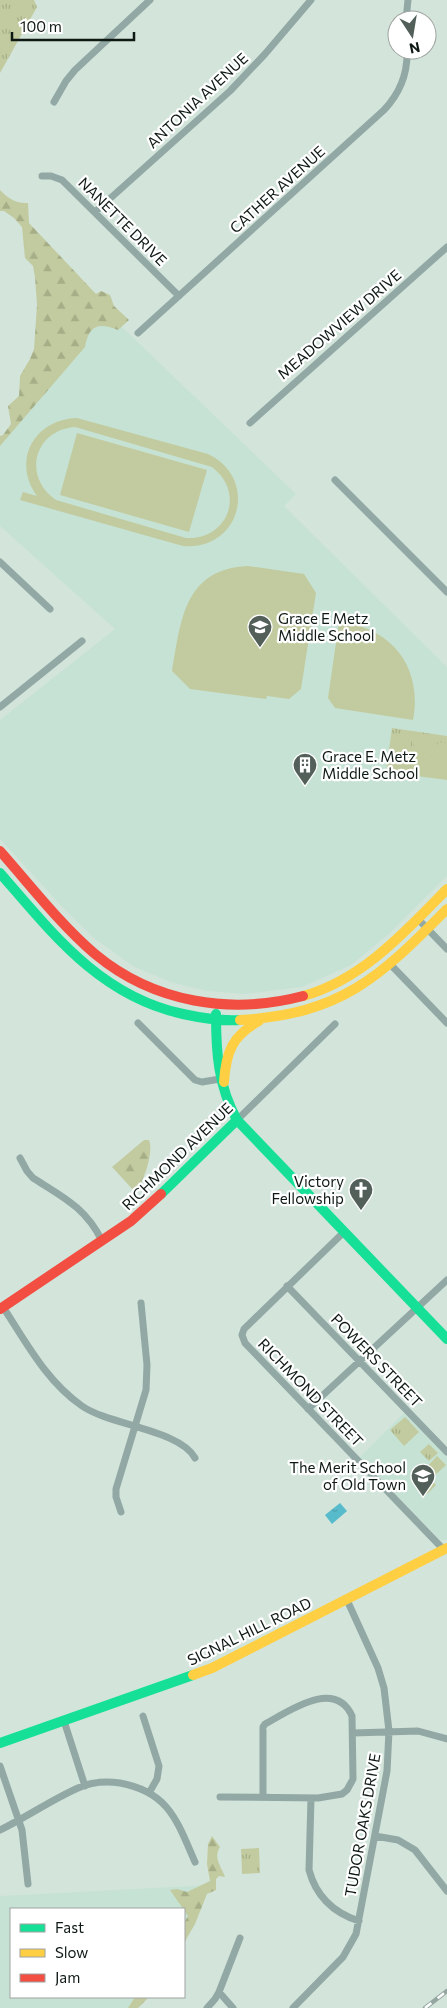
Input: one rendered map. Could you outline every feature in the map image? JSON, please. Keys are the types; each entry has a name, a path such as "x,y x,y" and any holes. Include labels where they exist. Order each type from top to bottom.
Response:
{"main road":[{"path":"0,851 57,917 83,943 111,966 151,988 173,996 216,1004 263,1003 288,1000 336,983 380,953 418,919 447,889"},
{"path":"0,873 71,953 107,982 146,1003 162,1009 186,1016 216,1020 264,1018 322,1005 361,986 391,965 447,909"},
{"path":"216,1004 215,1040 220,1079 237,1120 447,1339"},
{"path":"223,1090 226,1060 232,1042 241,1031 264,1018"},
{"name":"RICHMOND AVENUE","path":"1,1308 102,1241 149,1206 237,1120"},
{"name":"SIGNAL HILL ROAD","path":"0,1743 212,1668 446,1549"}],"street":[{"path":"54,102 75,70 149,0"},
{"name":"ANTONIA AVENUE","path":"95,212 230,91 266,54 310,0"},
{"name":"CATHER AVENUE","path":"138,333 384,110 396,95 404,78 406,60"},
{"name":"NANETTE DRIVE","path":"42,176 51,176 62,180 179,296"},
{"name":"MEADOWVIEW DRIVE","path":"250,423 377,311 447,246"},
{"path":"335,480 447,592"},
{"path":"0,562 50,609"},
{"path":"0,707 82,641"},
{"path":"418,919 447,949"},
{"path":"391,965 447,1023"},
{"path":"138,1023 195,1080 202,1082 220,1079"},
{"name":"RICHMOND AVENUE","path":"237,1120 335,1024"},
{"path":"20,1158 33,1178 80,1208 96,1228 102,1241"},
{"name":"RICHMOND STREET","path":"344,1232 244,1329 242,1335 245,1343 446,1549"},
{"path":"308,1409 447,1280"},
{"name":"POWERS STREET","path":"287,1286 447,1452"},
{"path":"121,1512 116,1489 144,1402 148,1377 141,1303"},
{"path":"1,1308 44,1370 67,1394 90,1411 181,1444 195,1458"},
{"name":"TUDOR OAKS DRIVE","path":"293,2008 343,1957 350,1946 359,1921 387,1771 389,1731 384,1688 378,1668 347,1600"},
{"path":"220,1797 311,1798 337,1796 347,1790 352,1779 353,1733 352,1716 347,1708 336,1700 308,1701 265,1724 263,1727 263,1797"},
{"path":"143,1716 159,1766 157,1779 150,1793"},
{"path":"64,1721 85,1786"},
{"path":"353,1733 418,1731 447,1739"},
{"path":"0,1766 24,1839 28,1884"},
{"path":"0,1830 85,1786 97,1783 116,1783 139,1788 158,1798 175,1818 195,1862"},
{"path":"311,1798 310,1870 312,1880 316,1890 328,1903 342,1914 359,1921"},
{"path":"375,1836 398,1840 415,1850 447,1891"},
{"path":"207,2008 219,1992 240,1938"},
{"path":"219,1992 233,2008"}],"shaded area":[{"name":"Grace E Metz Middle School","path":"99,305 296,494 284,506 447,667 447,876 389,934 351,965 302,987 246,994 207,991 170,982 133,966 95,939 67,912 0,839 0,720 115,629 0,526 0,440"},
{"name":"The Merit School of Old Town","path":"404,1413 447,1457 447,1540 438,1538 360,1457"},
{"path":"211,1885 185,1927 185,1908 10,1908 10,1998 140,1998 134,2008 0,2008 0,1896"}],"green space":[{"path":"0,0 34,0 37,7 0,73"},
{"path":"0,190 12,200 28,203 29,223 96,294 101,291 110,295 114,306 129,320 118,330 100,326 92,330 85,347 0,446 0,436 3,435 11,424 8,406 19,396 20,376 34,349 37,305 33,266 25,258 22,227 14,218 4,211 0,211"},
{"path":"77,418 208,454 224,465 234,480 238,495 236,511 230,526 218,537 203,545 183,546 20,500 23,492 37,496 26,469 27,456 32,444 39,434 49,426 62,420","holes":["75,427 212,467 222,478 228,489 230,501 228,513 222,523 213,531 201,537 186,538 56,500 45,490 36,468 37,456 42,445 50,436 61,430"]},
{"path":"77,433 207,470 189,532 60,495"},
{"path":"248,566 304,574 316,593 301,689 289,699 267,696 266,699 190,689 172,671 183,616 189,600 198,587 210,576 227,569"},
{"path":"339,622 374,632 388,641 400,653 408,667 413,683 415,701 413,720 335,708 328,698"},
{"path":"392,728 447,736 447,780 386,772"},
{"path":"394,733 412,735 408,770 389,768"},
{"path":"415,736 433,738 428,773 410,771"},
{"path":"438,742 447,743 447,773 434,771"},
{"path":"144,1140 149,1140 149,1159 142,1182 135,1192 112,1167"},
{"path":"405,1417 419,1432 404,1446 390,1430"},
{"path":"429,1444 438,1453 429,1461 420,1452"},
{"path":"437,1456 446,1465 433,1477 425,1469"},
{"path":"422,1470 436,1485 427,1494 413,1478"},
{"path":"212,1836 220,1847 217,1858 225,1877 219,1876 216,1879 216,1890 207,1894 195,1924 185,1941 185,1921 188,1916 185,1908 182,1908 170,1890 177,1889 187,1892 210,1881 207,1864 208,1844"},
{"path":"259,1848 260,1873 242,1874 241,1849"},
{"path":"134,1998 148,1998 138,2008 128,2008"}],"water":[{"path":"340,1503 347,1511 332,1524 325,1515"}],"railway":[{"path":"425,2008 447,1991"}],"traffic: fast":[{"path":"0,873 59,940 80,960 103,978 127,993 153,1005 183,1014 211,1019 240,1020"},
{"path":"216,1014 219,1068 226,1094 237,1120 447,1339"},
{"path":"161,1194 237,1120"},
{"path":"0,1743 193,1675"}],"traffic: slow":[{"path":"303,996 324,989 364,966 399,937 447,889"},
{"path":"240,1020 305,1010 332,1000 356,988 400,955 447,909"},
{"path":"224,1082 232,1046 242,1033 259,1021"},
{"path":"193,1675 212,1668 447,1548"}],"traffic: jam":[{"path":"0,851 82,942 118,971 142,984 168,994 221,1004 276,1002 303,996"},
{"path":"0,1309 131,1221 161,1194"}],"place":[{"name":"Grace E Metz Middle School","path":"260,648"},
{"name":"Grace E. Metz Middle School","path":"305,786"},
{"name":"Victory Fellowship","path":"361,1211"},
{"name":"The Merit School of Old Town","path":"423,1497"}]}
